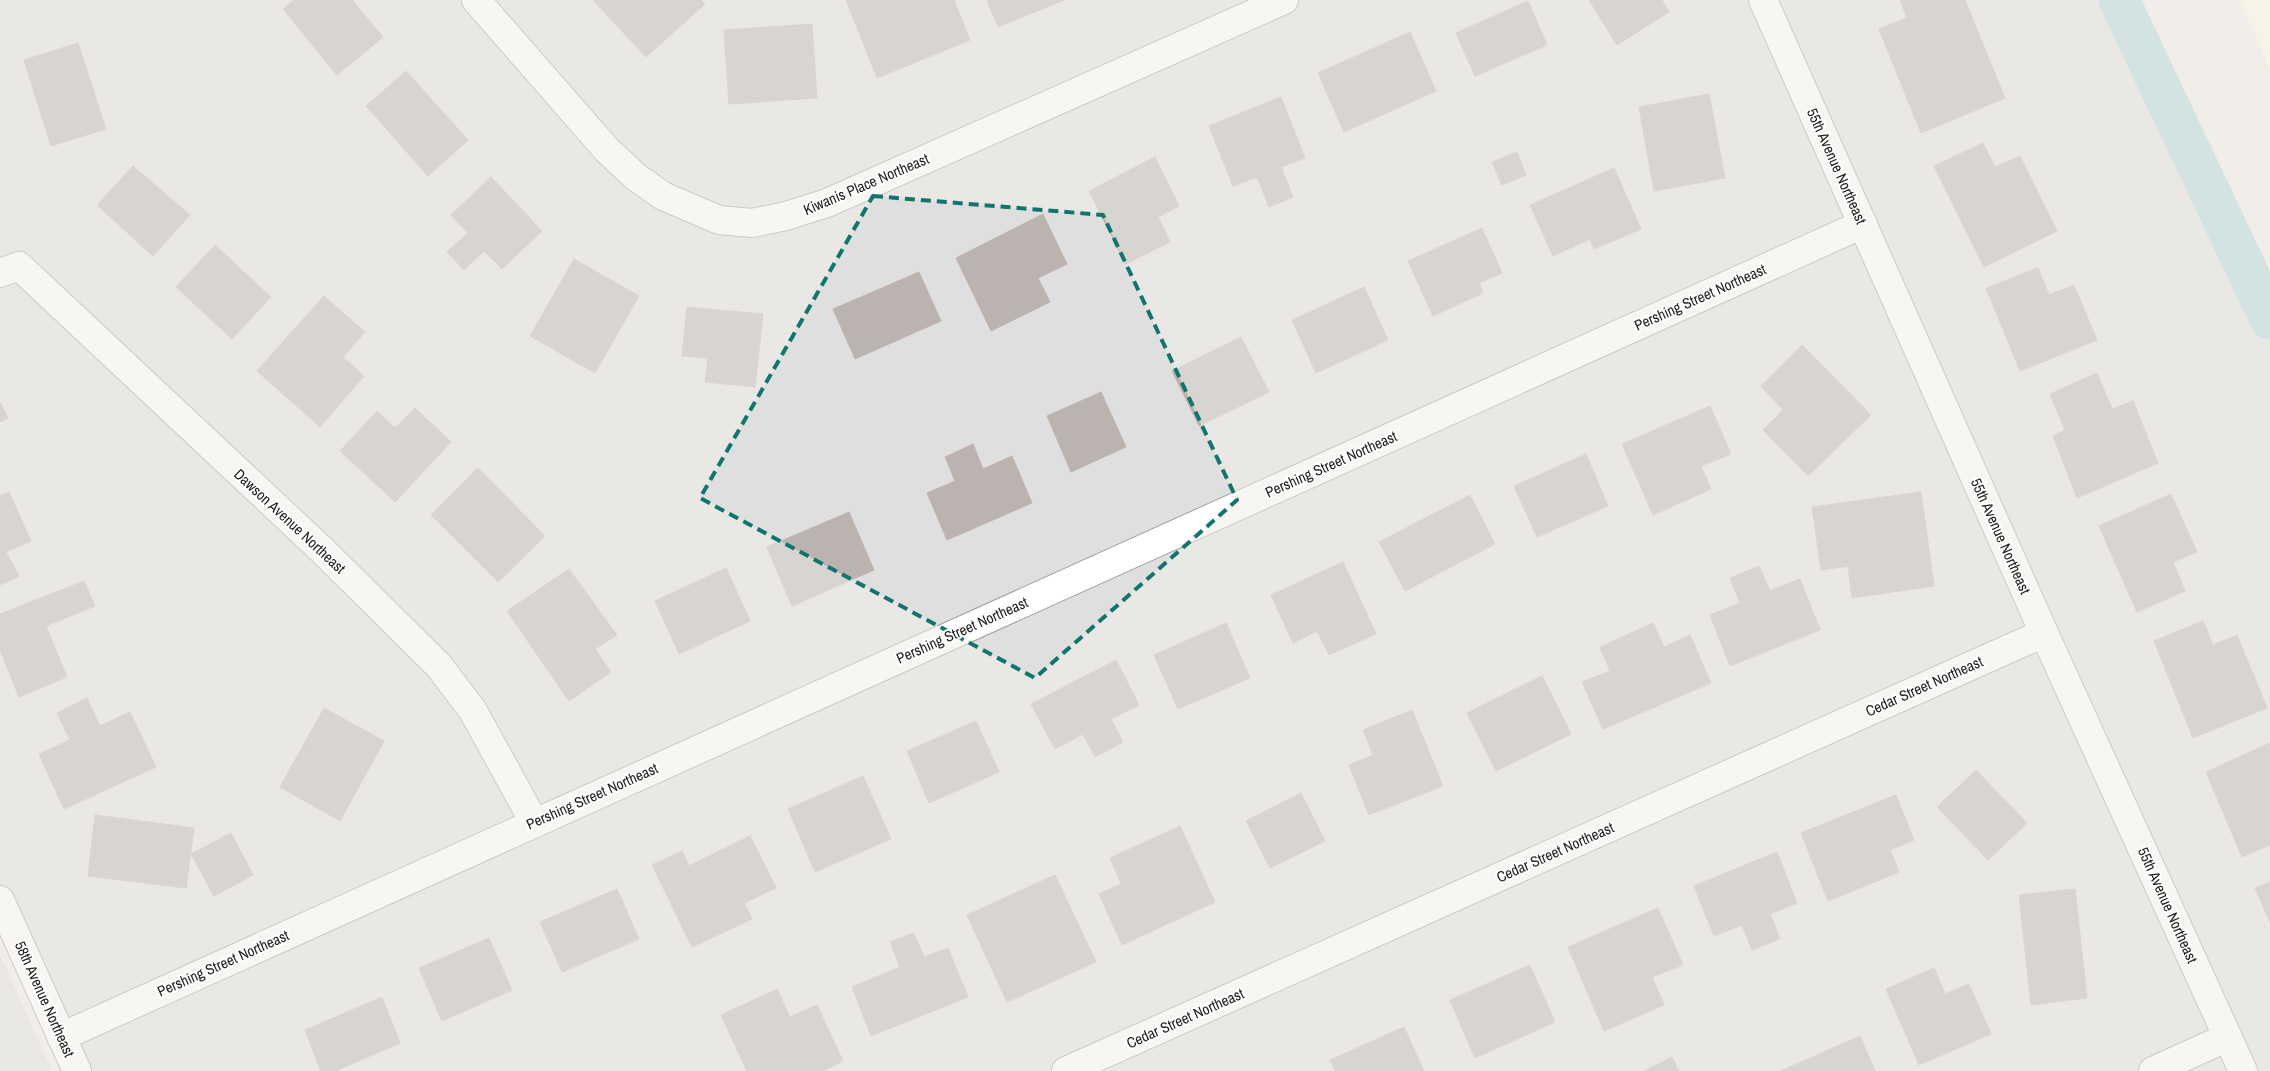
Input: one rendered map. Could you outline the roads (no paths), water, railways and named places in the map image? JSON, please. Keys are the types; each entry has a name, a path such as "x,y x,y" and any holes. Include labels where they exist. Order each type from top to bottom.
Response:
{"street":[{"name":"Kiwanis Place Northeast","path":"476,0 607,150 636,177 663,196 719,220 752,223 786,216 827,203 1284,0"},
{"name":"55th Avenue Northeast","path":"1763,0 2044,633 2243,1071"},
{"name":"Pershing Street Northeast","path":"62,1037 534,822 1863,224"},
{"name":"Dawson Avenue Northeast","path":"0,272 19,266 322,550 439,666 473,711 534,822"},
{"name":"Cedar Street Northeast","path":"1066,1071 2044,633"},
{"name":"58th Avenue Northeast","path":"0,900 77,1071"},
{"path":"2153,1071 2228,1037"}],"waterway":[{"path":"2119,0 2270,319"}]}
